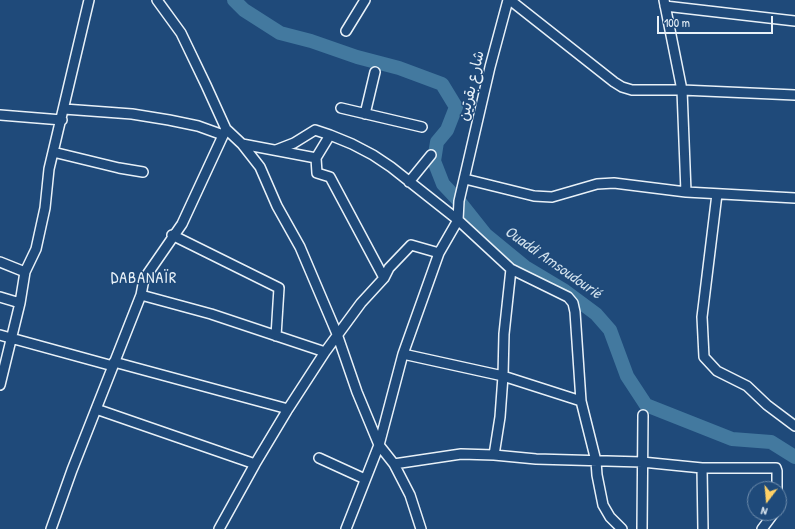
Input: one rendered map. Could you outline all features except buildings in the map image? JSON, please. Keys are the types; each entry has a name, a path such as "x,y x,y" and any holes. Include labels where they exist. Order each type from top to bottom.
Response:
{"street":[{"path":"0,385 20,303 25,272 36,249 46,208 53,152 62,120 89,0"},
{"path":"51,529 141,295 144,279 172,235 182,224 224,132 206,85 181,33 157,0"},
{"path":"346,31 365,0"},
{"path":"509,0 622,87 632,90 682,90 795,95"},
{"name":"شارع بقرتين","path":"458,220 459,201 490,67 509,0"},
{"path":"686,192 682,90 665,3 795,21"},
{"path":"365,114 375,72"},
{"path":"64,108 132,114 169,120 224,132 242,144 260,167 277,206 300,247 337,334 357,392 379,444 394,464 410,495 421,529"},
{"path":"341,108 422,127"},
{"path":"0,115 62,120"},
{"path":"276,150 294,143 315,130 352,144 391,167 458,220 511,270 568,297 573,303 575,312 581,401 596,461 597,475 603,505 610,517 622,529"},
{"path":"330,135 316,158 317,173 330,177 384,278"},
{"path":"242,144 316,158"},
{"path":"53,152 119,168 143,172"},
{"path":"409,182 431,155"},
{"path":"465,179 534,196 552,197 598,184 614,183 686,192 795,198"},
{"path":"717,194 702,317 704,357 717,371 747,386 795,426"},
{"path":"346,529 364,479 379,444 403,354 439,253 458,220"},
{"path":"172,235 279,288 276,336"},
{"path":"219,529 288,409 337,334 360,303 384,278 390,268 411,245 439,253"},
{"path":"0,262 25,272"},
{"path":"494,455 500,418 504,334 511,270"},
{"path":"141,295 211,314 325,352"},
{"path":"0,297 20,303"},
{"path":"0,335 288,409"},
{"path":"403,354 503,376 581,401"},
{"path":"96,409 255,464"},
{"path":"642,529 643,415"},
{"path":"394,464 461,454 494,455 536,459 642,462 702,468 776,468 778,471 777,481"},
{"path":"319,458 364,479"},
{"path":"702,468 703,529"}],"waterway":[{"name":"Ouaddi Amsoudourié","path":"234,0 244,10 280,33 311,41 357,57 399,68 442,84 456,107 447,130 437,142 434,161 443,184 459,201 486,235 525,267 565,291 596,314 610,330 627,376 646,405 732,439 771,442 795,457"}],"district":[{"name":"DABANAÏR","path":"144,279"}]}
